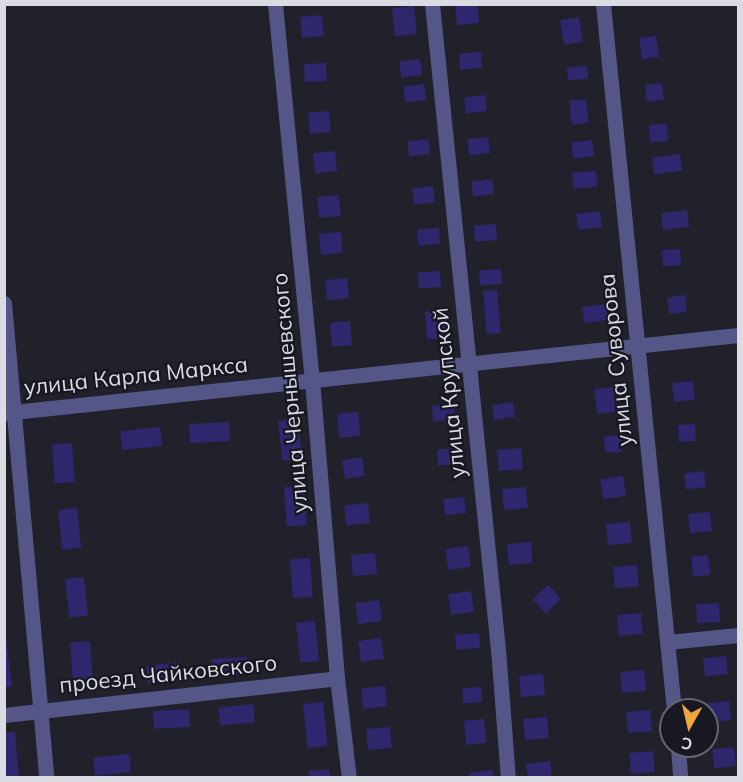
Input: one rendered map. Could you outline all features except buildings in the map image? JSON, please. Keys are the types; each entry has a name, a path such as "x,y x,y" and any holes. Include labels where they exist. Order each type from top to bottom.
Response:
{"street":[{"name":"улица Чернышевского","path":"275,4 312,380 337,678 349,777"},
{"name":"улица Крупской","path":"432,4 498,649 508,777"},
{"name":"улица Суворова","path":"603,4 673,698"},
{"path":"4,303 9,412 46,777"},
{"name":"улица Карла Маркса","path":"9,412 738,335"},
{"path":"668,642 738,635"},
{"name":"проезд Чайковского","path":"4,716 337,678"},
{"path":"679,758 681,777"}]}
